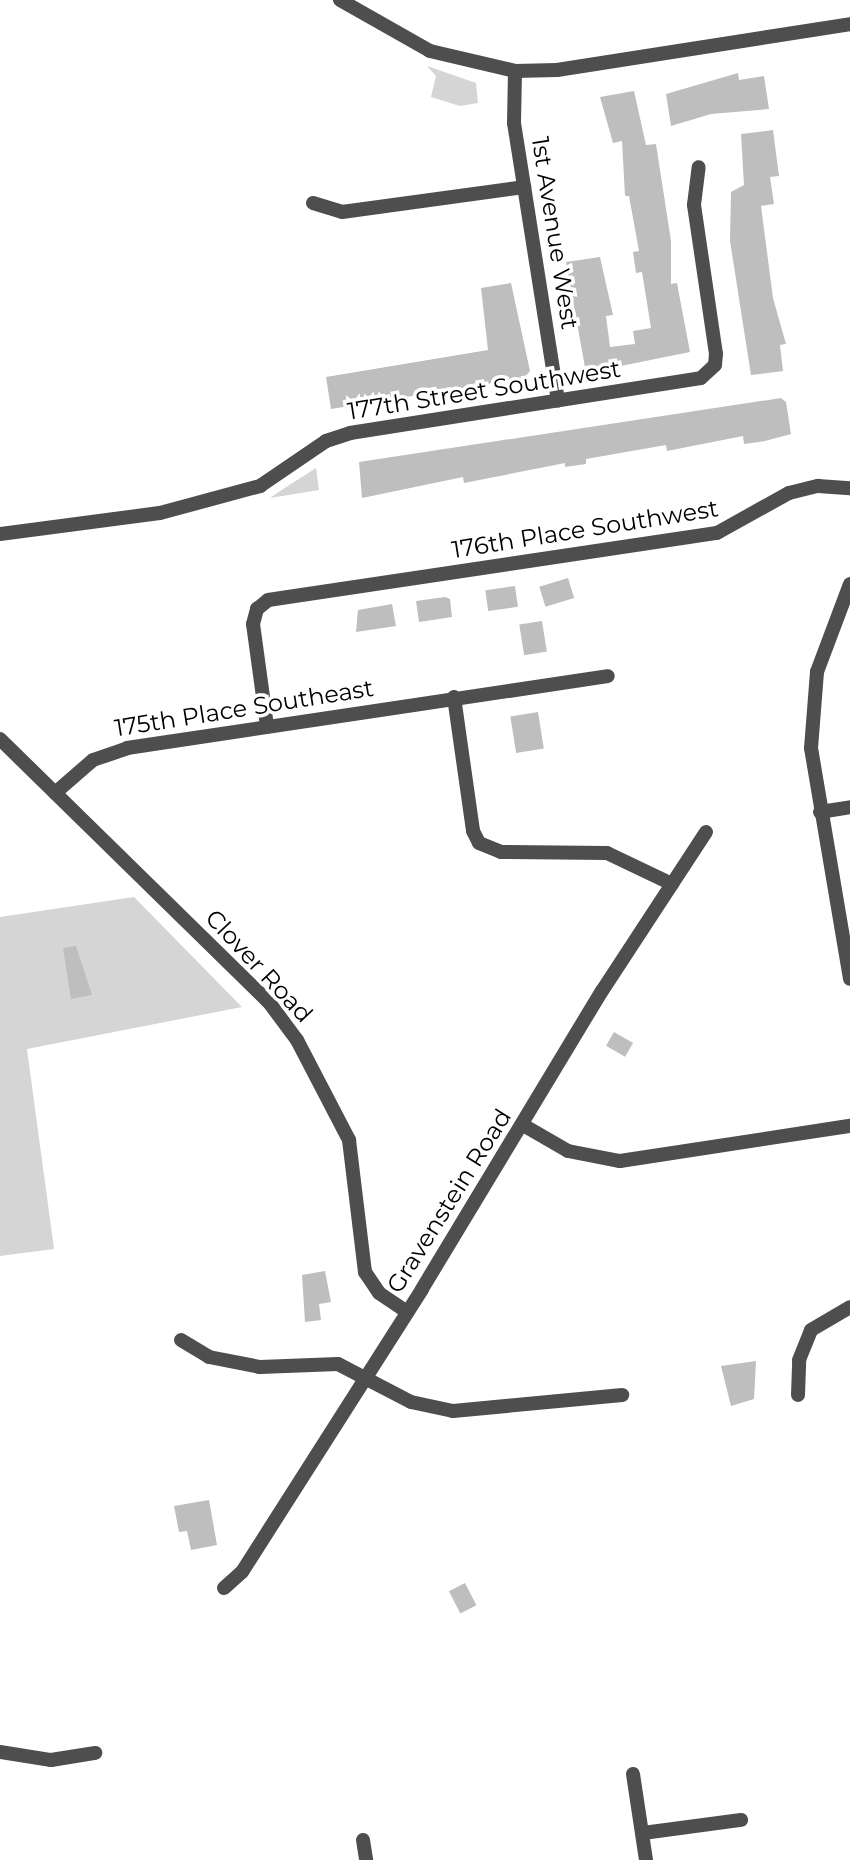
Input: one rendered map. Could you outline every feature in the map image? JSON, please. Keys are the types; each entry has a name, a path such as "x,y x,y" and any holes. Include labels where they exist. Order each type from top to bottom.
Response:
{"street":[{"path":"340,0 430,51 514,71 557,70 850,24"},
{"name":"1st Avenue West","path":"514,71 514,123 558,401"},
{"name":"177th Street Southwest","path":"0,534 160,513 260,486 326,441 350,433 701,378 715,365 716,354 694,205 699,167"},
{"path":"313,203 342,212 524,187"},
{"name":"176th Place Southwest","path":"267,726 253,624 257,609 279,596 441,575 717,533 789,493 818,486 850,488"},
{"path":"850,584 823,647 815,688 811,748 850,979"},
{"name":"175th Place Southeast","path":"55,793 109,752 454,697 608,676"},
{"path":"454,697 473,831 488,850 607,853 672,884"},
{"name":"Clover Road","path":"0,739 268,1001 298,1040 349,1140 365,1272 379,1293 407,1312"},
{"path":"820,812 850,807"},
{"name":"Gravenstein Road","path":"224,1588 242,1572 706,832"},
{"path":"523,1125 568,1151 620,1161 850,1126"},
{"path":"798,1395 799,1360 811,1330 850,1307"},
{"path":"181,1339 209,1357 277,1368 338,1364 411,1402 453,1411 622,1395"},
{"path":"0,1752 51,1760 95,1753"},
{"path":"633,1774 646,1860"},
{"path":"643,1833 741,1820"},
{"path":"363,1840 366,1860"}],"shaded area":[{"path":"427,66 476,83 478,103 460,106 431,97 436,76"},
{"path":"316,468 319,490 270,498 280,491"},
{"path":"134,897 242,1007 27,1049 54,1249 0,1256 0,917"}],"building":[{"path":"738,73 739,80 764,76 769,109 711,114 671,126 666,94"},
{"path":"634,91 646,145 656,144 671,241 671,284 677,283 690,352 586,373 566,262 600,257 613,315 606,316 610,347 635,344 633,331 651,328 642,272 636,273 633,252 639,251 629,196 625,196 622,141 613,143 600,97"},
{"path":"773,130 779,176 770,177 774,204 761,206 773,298 786,344 780,345 783,371 751,375 730,241 731,192 744,185 741,134"},
{"path":"511,283 530,371 524,378 331,409 326,377 488,350 481,288"},
{"path":"781,398 786,402 791,434 765,441 744,444 743,436 667,451 666,445 586,459 586,464 565,467 565,463 464,483 463,477 362,498 359,462"},
{"path":"568,578 574,598 545,607 539,587"},
{"path":"515,586 518,607 488,611 485,590"},
{"path":"445,597 450,599 452,617 419,622 416,601"},
{"path":"392,604 396,626 356,632 358,610"},
{"path":"542,621 547,652 524,655 519,625"},
{"path":"538,712 544,749 516,753 510,716"},
{"path":"76,946 92,995 71,999 63,948"},
{"path":"614,1032 633,1043 625,1057 606,1046"},
{"path":"325,1271 331,1302 319,1304 321,1320 305,1322 302,1275"},
{"path":"756,1361 754,1399 731,1406 721,1366"},
{"path":"209,1500 217,1545 191,1550 187,1531 179,1532 174,1506"},
{"path":"465,1583 476,1605 460,1613 449,1591"}]}
